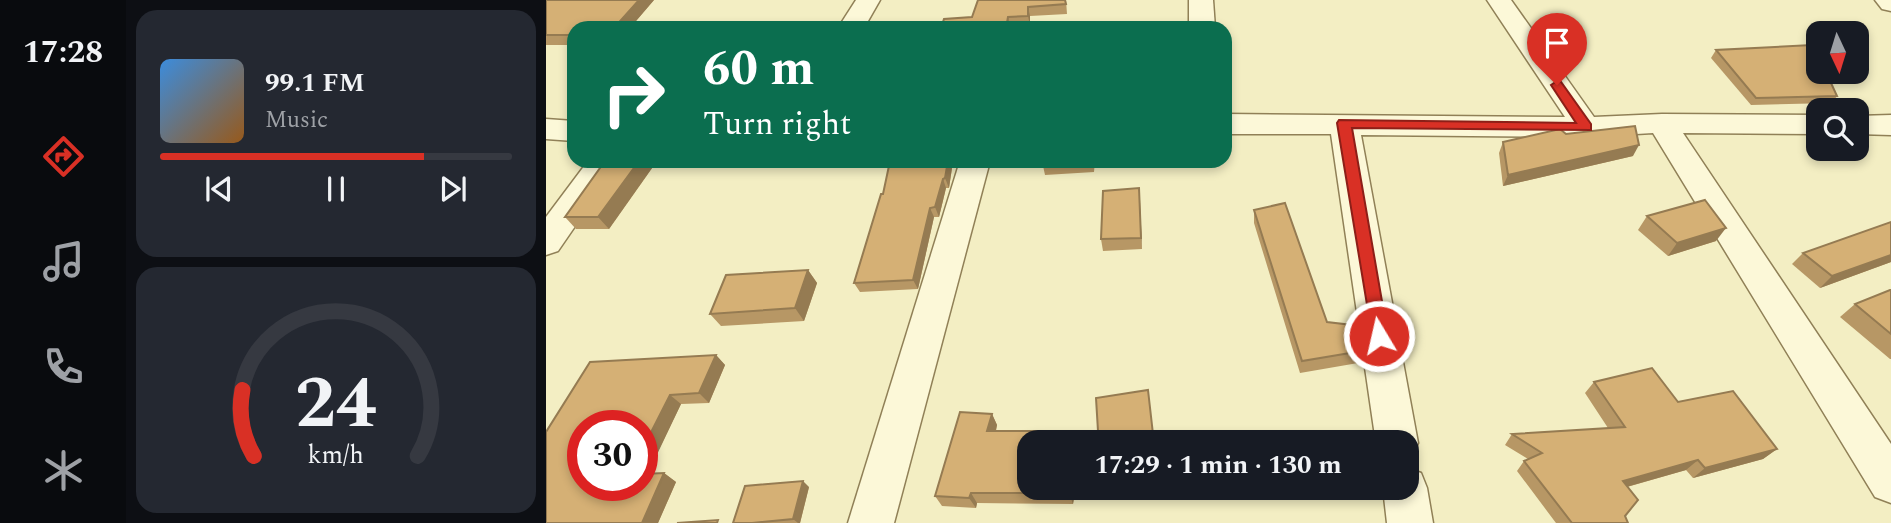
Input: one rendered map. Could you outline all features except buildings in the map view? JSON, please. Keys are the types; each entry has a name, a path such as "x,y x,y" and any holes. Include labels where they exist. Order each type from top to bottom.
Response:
{"street":[{"path":"855,21 868,0"},
{"path":"1201,0 1202,21"},
{"path":"1499,0 1586,127"},
{"path":"1886,0 1891,4"},
{"path":"1344,123 1395,430"},
{"path":"1662,123 1891,482"},
{"path":"1232,124 1586,127 1662,123 1806,124"},
{"path":"1869,125 1891,125"},
{"path":"546,129 567,130"},
{"path":"546,242 600,168"},
{"path":"871,523 973,168"},
{"path":"1407,500 1410,523"}],"route":[{"path":"1379,336 1344,123 1586,127 1557,85"}]}
